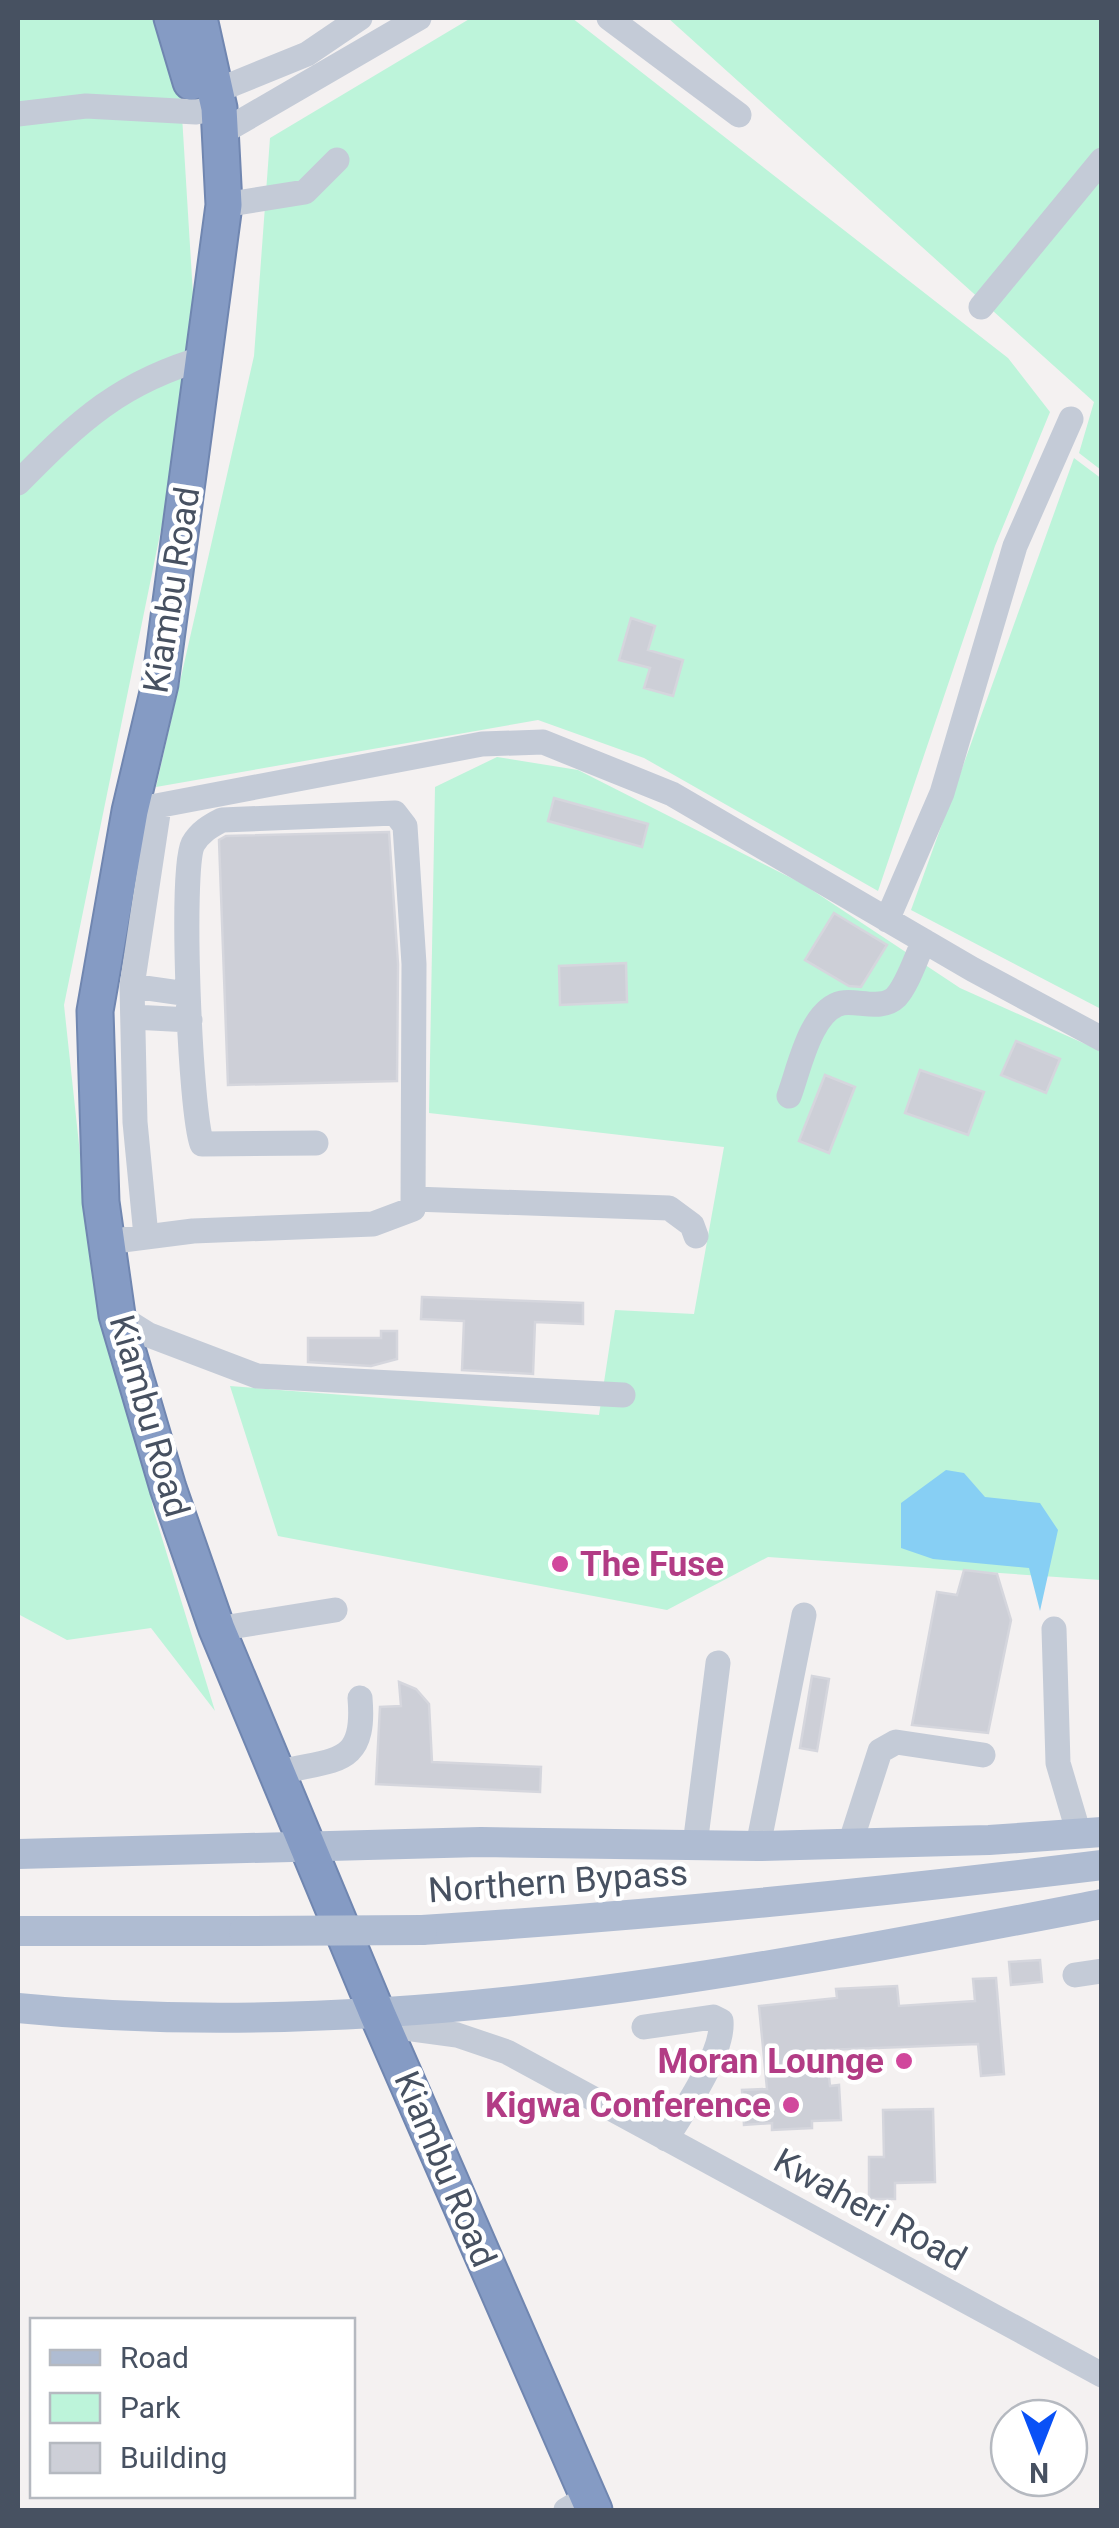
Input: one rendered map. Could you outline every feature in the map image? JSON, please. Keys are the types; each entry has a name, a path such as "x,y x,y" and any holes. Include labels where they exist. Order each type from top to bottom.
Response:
{"highway":[{"name":"Kiambu Road","path":"172,18 213,111 203,207 216,250"},
{"name":"Kiambu Road","path":"199,18 224,206 216,250 208,357 144,809 95,1011 100,1202 117,1315 168,1488 218,1629 583,2506"}],"main road":[{"path":"18,1854 481,1842 758,1846 1090,1833"},
{"name":"Northern Bypass","path":"18,1931 422,1930 642,1916 854,1896 1102,1864"},
{"path":"18,2008 137,2016 380,2019 624,1987 871,1948 1102,1904"}],"street":[{"path":"213,111 360,18"},
{"path":"18,114 86,106 213,111 419,18"},
{"path":"609,18 739,115"},
{"path":"224,206 305,192 338,160"},
{"path":"981,308 1102,160"},
{"path":"18,482 86,414 163,370 208,357"},
{"path":"887,920 942,793 1015,546 1072,419"},
{"path":"146,1236 135,1122 132,986 144,809 482,744 544,742 672,794 924,941 1102,1038"},
{"path":"106,1242 146,1236 373,1224 412,1209 414,964 404,819 384,813 222,820 205,829 190,856 189,1007 202,1144 316,1143"},
{"path":"789,1096 814,1028 841,1003 884,1004 895,998 924,941"},
{"path":"132,986 189,1007"},
{"path":"133,1017 189,1007"},
{"path":"414,1199 669,1208 692,1225 696,1236"},
{"path":"117,1315 148,1335 208,1361 256,1376 623,1395"},
{"path":"218,1629 335,1610"},
{"path":"758,1846 804,1615"},
{"path":"1054,1630 1062,1791 1090,1833"},
{"path":"695,1845 718,1663"},
{"path":"277,1773 349,1754 360,1742 360,1698"},
{"path":"850,1844 880,1752 886,1746 896,1742 983,1755"},
{"path":"1075,1975 1102,1972"},
{"path":"644,2027 712,2017 721,2022 721,2034 696,2090 666,2139"},
{"name":"Kwaheri Road","path":"380,2019 457,2035 507,2052 1102,2376"}],"green space":[{"path":"18,18 176,18 194,311 167,500 64,1005 81,1163 154,1512 215,1711 151,1628 67,1640 18,1614"},
{"path":"471,18 572,18 1008,358 1050,412 995,546 878,891 644,758 538,720 156,787 254,356 270,138"},
{"path":"668,18 1101,18 1101,470 1079,453 1094,402"},
{"path":"1074,458 1102,479 1101,1009 911,910"},
{"path":"497,757 578,770 803,884 960,988 1101,1051 1101,1580 768,1557 667,1610 278,1536 230,1386 599,1415 615,1310 694,1314 724,1147 429,1113 435,787"}],"water":[{"path":"946,1470 964,1473 985,1497 1040,1503 1058,1530 1040,1611 1029,1568 933,1559 901,1548 901,1503"}],"building":[{"path":"631,618 655,626 648,650 683,660 673,696 644,688 650,668 619,660"},
{"path":"554,798 648,824 642,847 548,821"},
{"path":"389,832 398,964 397,1081 228,1085 219,840 226,836"},
{"path":"834,913 887,945 861,987 849,986 805,960"},
{"path":"626,963 627,1002 560,1005 559,966"},
{"path":"1016,1041 1060,1059 1046,1093 1001,1075"},
{"path":"920,1070 984,1092 968,1135 905,1113"},
{"path":"825,1075 855,1087 829,1153 799,1141"},
{"path":"422,1297 583,1303 583,1324 535,1322 533,1374 462,1370 464,1321 421,1319"},
{"path":"381,1331 397,1331 397,1359 371,1366 308,1362 308,1338 381,1338"},
{"path":"964,1570 997,1574 1011,1620 988,1733 912,1725 937,1592 957,1595"},
{"path":"812,1676 829,1679 817,1751 800,1748"},
{"path":"399,1682 416,1689 429,1704 432,1762 541,1767 540,1792 376,1784 380,1707 401,1706"},
{"path":"1040,1960 1042,1982 1011,1985 1009,1962"},
{"path":"996,1978 1004,2074 981,2076 978,2044 826,2050 830,2086 839,2085 841,2120 812,2121 812,2128 772,2130 772,2123 744,2125 742,2090 767,2089 759,2006 837,1998 836,1989 897,1986 899,2006 975,2001 973,1979"},
{"path":"933,2109 935,2182 895,2183 895,2199 869,2199 869,2157 884,2157 883,2110"}],"place":[{"name":"The Fuse","path":"560,1564"},
{"name":"Moran Lounge","path":"904,2061"},
{"name":"Kigwa Conference","path":"791,2105"}]}
